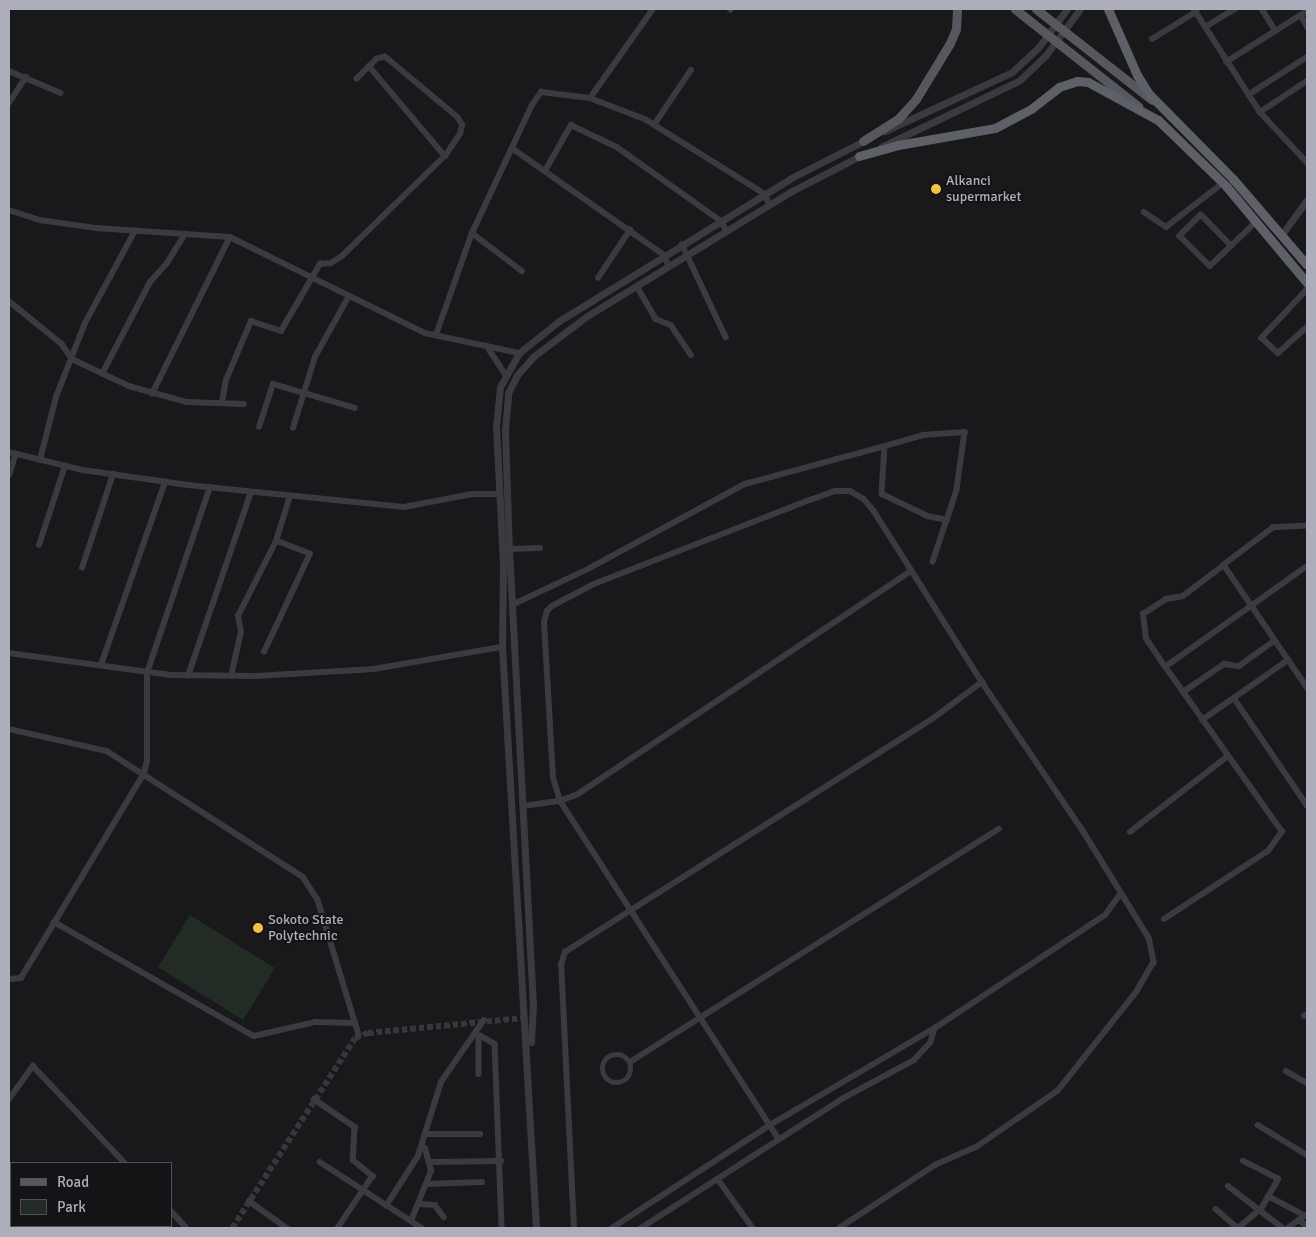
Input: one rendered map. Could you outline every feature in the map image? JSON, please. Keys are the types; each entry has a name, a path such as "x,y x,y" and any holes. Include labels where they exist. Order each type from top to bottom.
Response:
{"highway":[{"path":"1108,9 1137,75 1162,108 1233,179 1307,265"},
{"path":"859,156 898,145 996,128 1031,109 1058,88 1077,81 1099,85 1158,120 1223,183 1257,221 1307,283"}],"main road":[{"path":"863,141 898,119 916,99 950,43 956,29 957,9"},
{"path":"1015,9 1158,120"},
{"path":"1036,9 1162,108"}],"street":[{"path":"590,98 653,9"},
{"path":"536,1228 529,1070 502,647 503,564 496,411 505,374 519,353 559,321 765,194 863,141 1000,78 1021,65 1038,48 1067,9"},
{"path":"1205,27 1235,9"},
{"path":"1262,9 1276,31"},
{"path":"1152,39 1195,10 1226,62 1260,112 1307,162"},
{"path":"1226,62 1307,11"},
{"path":"529,1070 533,1006 514,604 509,549 505,430 512,384 524,366 544,346 770,204 859,156 1010,87 1046,55 1078,12"},
{"path":"1301,15 1307,26"},
{"path":"1248,95 1307,56"},
{"path":"222,402 226,380 251,321 281,330 311,276 320,264 331,263 342,256 445,156 460,134 462,125 458,118 385,57 380,57 357,78"},
{"path":"369,66 445,156"},
{"path":"654,125 691,70"},
{"path":"9,71 61,93"},
{"path":"9,103 26,77"},
{"path":"1260,112 1307,81"},
{"path":"436,335 472,233 536,97 541,92 590,98 654,125 765,194 770,204"},
{"path":"545,171 571,125 617,147 721,221 727,231"},
{"path":"512,148 664,255 669,266"},
{"path":"1144,212 1166,227 1223,183"},
{"path":"1282,234 1307,200"},
{"path":"9,210 40,220 135,231 230,237 348,296 436,335 519,353"},
{"path":"1231,246 1201,215 1180,236 1210,266 1231,246 1257,221"},
{"path":"598,278 630,230"},
{"path":"40,460 56,397 104,284 135,231"},
{"path":"472,233 522,271"},
{"path":"102,374 150,282 167,263 184,234"},
{"path":"152,394 230,237"},
{"path":"682,244 726,337"},
{"path":"637,286 656,319 671,325 691,355"},
{"path":"1307,290 1262,338 1278,353 1307,327"},
{"path":"292,428 315,357 348,296"},
{"path":"9,300 62,344 72,359 102,374 152,394 187,402 244,404"},
{"path":"488,346 505,374"},
{"path":"260,427 273,384 356,408"},
{"path":"514,604 590,568 745,484 923,435 965,432 957,490 933,562"},
{"path":"885,446 882,494 928,516 947,520"},
{"path":"9,452 65,466 165,482 404,507 472,494 499,494"},
{"path":"9,475 16,454"},
{"path":"38,545 65,466"},
{"path":"82,568 114,474"},
{"path":"101,665 165,482"},
{"path":"9,979 21,978 144,773 147,761 147,673 210,487"},
{"path":"779,1140 560,802 553,778 544,632 547,610 594,584 835,491 850,491 864,499 982,682 1082,829 1120,894 1149,938 1154,962 1136,993 1058,1091 976,1147 936,1165 840,1228"},
{"path":"188,676 251,492"},
{"path":"231,676 242,632 238,616 276,541 290,496"},
{"path":"1164,919 1268,851 1282,832 1146,639 1143,614 1166,599 1183,596 1274,528 1307,526"},
{"path":"264,652 310,554 276,541"},
{"path":"509,549 540,548"},
{"path":"1224,565 1307,687"},
{"path":"1165,667 1252,607 1307,566"},
{"path":"523,806 560,802 578,794 911,571"},
{"path":"1183,692 1224,664 1239,666 1274,641"},
{"path":"9,653 147,673 188,676 231,676 374,669 502,647"},
{"path":"1202,720 1288,660"},
{"path":"574,1228 561,960 572,945 630,909 696,872 931,720 982,682"},
{"path":"1234,698 1307,805"},
{"path":"9,729 108,751 303,877 312,886 359,1035"},
{"path":"1130,832 1228,756"},
{"path":"630,1062 998,829"},
{"path":"612,1228 770,1126 935,1028 1105,915 1120,894"},
{"path":"54,922 254,1036 315,1022 355,1023"},
{"path":"386,1206 421,1148 441,1082 479,1034 484,1020"},
{"path":"641,1228 840,1100 914,1060 930,1043 935,1028"},
{"path":"479,1034 479,1074"},
{"path":"479,1034 495,1044 501,1161 502,1228"},
{"path":"612,1055 623,1056 630,1062 630,1075 622,1083 611,1082 603,1074 604,1063 612,1055"},
{"path":"9,1099 33,1066 124,1162"},
{"path":"1286,1071 1307,1083"},
{"path":"314,1099 355,1127 353,1160 372,1176 338,1228"},
{"path":"1258,1125 1307,1155"},
{"path":"425,1134 480,1134"},
{"path":"320,1162 416,1226 418,1204 426,1184 430,1162 421,1148"},
{"path":"430,1162 501,1161"},
{"path":"1216,1209 1238,1228 1261,1209 1278,1179 1243,1161"},
{"path":"718,1179 753,1228"},
{"path":"426,1184 482,1182"},
{"path":"1228,1186 1261,1209 1283,1228"},
{"path":"1268,1196 1303,1216 1307,1226"},
{"path":"249,1201 287,1228"},
{"path":"418,1204 435,1204 444,1217"},
{"path":"172,1213 187,1228"},
{"path":"1288,1228 1303,1216"}],"green space":[{"path":"190,915 275,968 243,1020 158,967"}],"tunnel":[{"path":"232,1228 355,1038 368,1033 525,1018"}],"place":[{"name":"Alkanci supermarket","path":"936,189"},
{"name":"Sokoto State Polytechnic","path":"258,928"}]}
